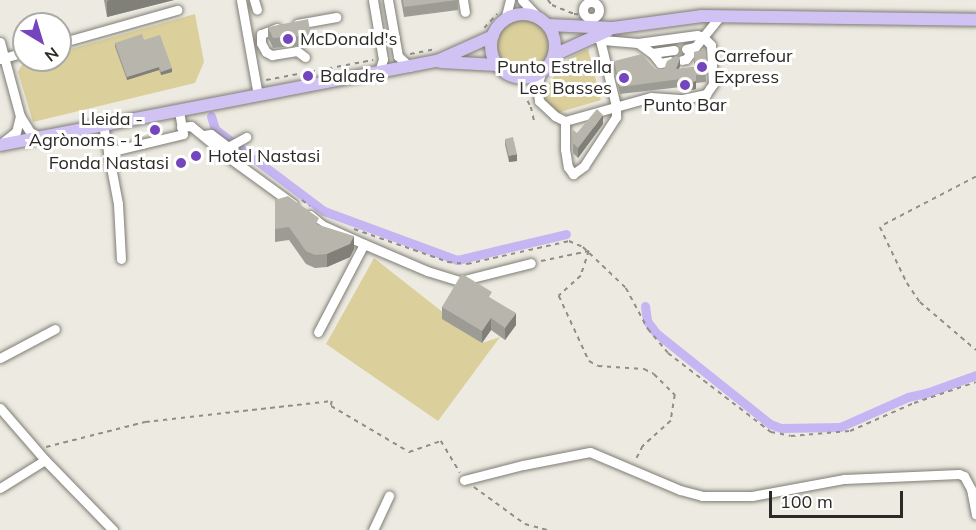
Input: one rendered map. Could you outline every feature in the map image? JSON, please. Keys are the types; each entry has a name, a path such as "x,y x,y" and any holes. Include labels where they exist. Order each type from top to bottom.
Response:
{"main road":[{"path":"0,144 437,61 493,36 505,20 524,14 538,17 548,25 555,39 554,55 548,67 531,78 515,77 497,65 437,61"},
{"path":"548,25 613,28 674,18 720,16 976,20"},
{"path":"554,55 597,39 613,28"},
{"path":"493,36 492,51 497,65"}],"street":[{"path":"241,0 258,95"},
{"path":"254,0 257,10"},
{"path":"373,0 383,58 379,72"},
{"path":"388,0 398,56 410,67"},
{"path":"463,0 465,12"},
{"path":"505,20 510,0"},
{"path":"522,0 538,17"},
{"path":"584,15 590,19 597,16 599,9 596,1"},
{"path":"72,39 177,10"},
{"path":"304,57 297,51 272,55 266,52 261,43 261,34 266,30 336,16"},
{"path":"682,60 687,59 690,48 703,37 720,16"},
{"path":"537,93 546,109 566,121 616,106 651,97 683,99 706,94 713,84 714,76 711,45 703,37 697,35 638,43 597,39 616,106 616,117 584,166 573,174 568,167 564,149 566,121"},
{"path":"0,42 2,59 20,116 30,132 40,137"},
{"path":"638,43 652,53 660,63 670,61"},
{"path":"652,53 674,51"},
{"path":"531,107 537,93 541,73"},
{"path":"108,152 183,135 179,111"},
{"path":"0,144 16,132 20,116"},
{"path":"103,125 118,204 121,259"},
{"path":"182,128 191,126 204,135 231,159 322,225 427,271 460,281 531,262"},
{"path":"204,135 211,134 236,142 242,157"},
{"path":"318,332 364,244"},
{"path":"0,358 55,329"},
{"path":"0,408 37,452 113,530"},
{"path":"464,480 532,462 590,452 680,490 702,496 752,496 844,479 959,474 964,476 972,489 976,515"},
{"path":"0,488 45,460"},
{"path":"373,530 389,495"}],"path":[{"path":"548,0 552,5 574,14 584,15"},
{"path":"515,77 531,107 535,124"},
{"path":"976,177 880,227 907,283 920,302 976,350"},
{"path":"298,197 315,211"},
{"path":"354,229 448,262 467,264 569,241 589,251 626,288 648,329 668,353 771,432 791,436 850,431 914,404 976,382"},
{"path":"531,262 589,251"},
{"path":"589,251 581,276 559,296 589,361 598,366 644,369 654,374 675,395 671,421 643,446 632,468"},
{"path":"37,452 46,447 145,422 332,401 331,406 409,452 441,441 464,480 525,524 548,530"}],"shaded area":[{"path":"195,14 204,62 195,83 33,122 18,72 72,72 72,49"},
{"path":"523,19 533,21 542,27 548,36 550,46 548,56 542,65 533,71 523,73 513,71 504,65 498,56 496,46 498,36 504,27 513,21"},
{"path":"588,49 601,100 557,113 545,101 549,83 569,58"},
{"path":"374,258 482,343 500,337 438,421 326,344"}],"building":[{"path":"403,0 457,0 404,7"},
{"path":"308,19 311,35 273,38 268,27"},
{"path":"142,34 144,40 160,35 172,68 161,72 159,67 127,77 115,43"},
{"path":"705,50 706,74 696,75 696,81 682,84 681,79 620,87 614,61 642,54 655,69 664,69 667,61 676,56 680,58 676,69 695,67 694,52"},
{"path":"597,109 603,115 578,148 573,143 572,132 573,130 577,133"},
{"path":"513,137 517,154 509,156 505,139"},
{"path":"288,196 319,218 316,224 354,236 350,244 327,254 315,255 306,251 289,227 275,229 275,200"},
{"path":"461,275 492,292 489,297 516,313 505,328 491,318 482,331 442,307"}],"waterway":[{"path":"211,116 215,129 324,211 457,260 566,234"},
{"path":"645,306 647,321 656,333 770,424 781,428 840,427 908,397 976,375"}],"place":[{"name":"McDonald's","path":"288,39"},
{"name":"Carrefour Express","path":"702,67"},
{"name":"Baladre","path":"308,76"},
{"name":"Punto Estrella Les Basses","path":"624,78"},
{"name":"Punto Bar","path":"685,85"},
{"name":"Lleida - Agrònoms - 1","path":"155,130"},
{"name":"Hotel Nastasi","path":"196,156"},
{"name":"Fonda Nastasi","path":"181,163"}]}
